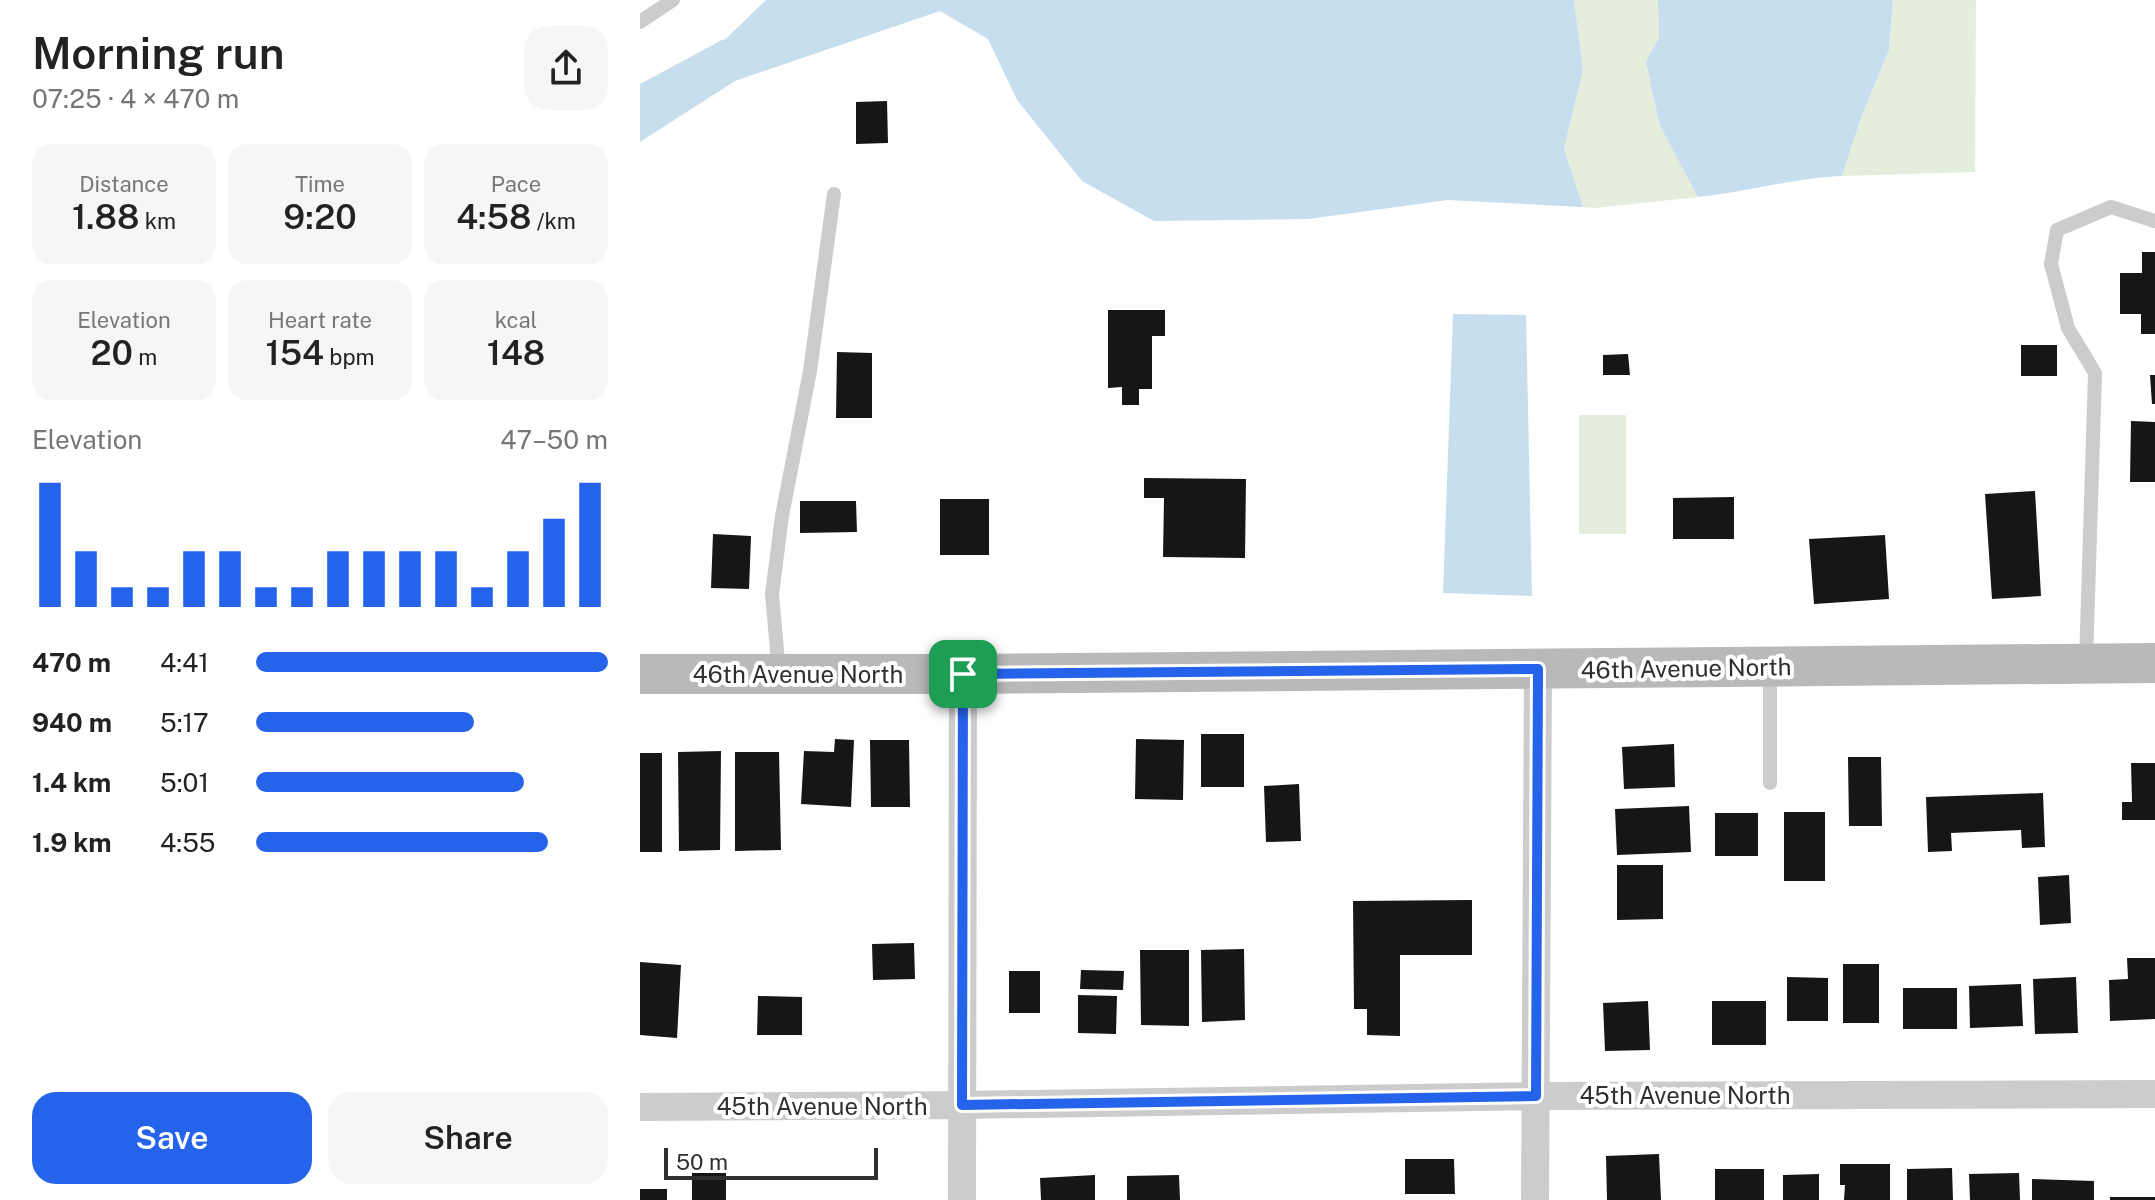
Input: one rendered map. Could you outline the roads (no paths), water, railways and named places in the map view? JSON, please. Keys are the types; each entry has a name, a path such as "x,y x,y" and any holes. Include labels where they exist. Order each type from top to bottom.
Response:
{"street":[{"name":"46th Avenue North","path":"640,674 2155,663"},
{"path":"1535,1200 1538,669"},
{"path":"962,1200 963,674"},
{"name":"45th Avenue North","path":"640,1107 1536,1096 2155,1094"}],"lane":[{"path":"640,22 673,0"},
{"path":"779,674 772,594 782,516 810,371 834,194"},
{"path":"2086,664 2095,373 2068,328 2051,264 2057,230 2111,207 2155,221"},
{"path":"1770,667 1770,783"}],"water":[{"path":"766,0 1574,0 1583,70 1564,149 1583,207 1448,200 1308,219 1154,221 1082,181 1017,100 988,39 940,11 735,81 640,142 640,92 713,51"},
{"path":"1658,0 1893,0 1889,50 1861,118 1842,176 1698,197 1660,126 1651,87 1646,61 1659,38"},
{"path":"1453,314 1526,315 1532,596 1443,593"}],"waterway":[{"path":"640,89 724,44"}]}
